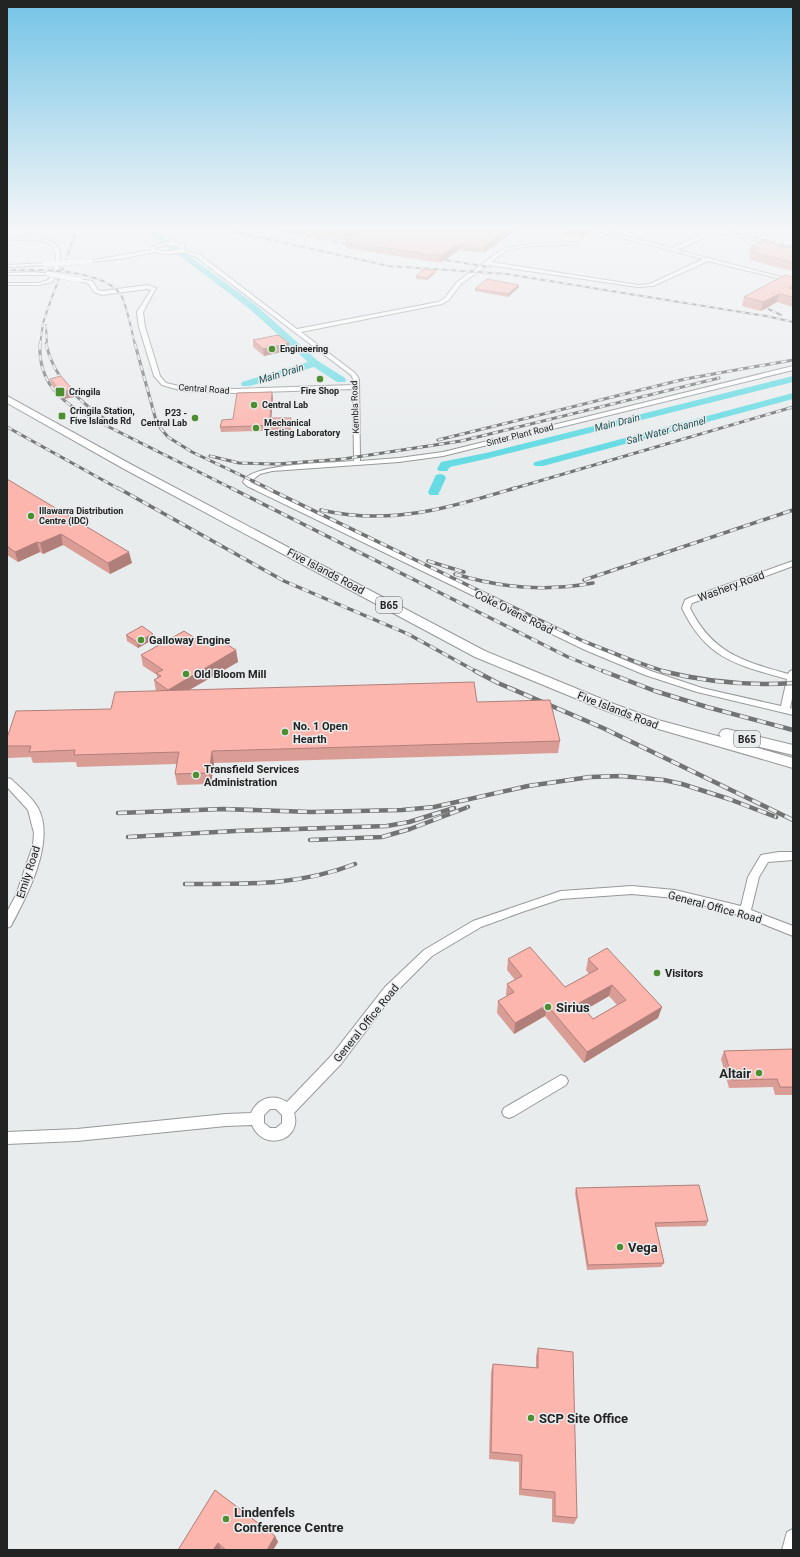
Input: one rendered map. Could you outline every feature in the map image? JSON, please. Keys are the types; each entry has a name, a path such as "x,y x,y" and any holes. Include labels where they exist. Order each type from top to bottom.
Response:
{"main road":[{"name":"Five Islands Road","path":"7,390 153,472 499,652 574,684 655,714 701,728 793,750"},
{"name":"Five Islands Road","path":"7,399 130,468 480,654 609,707 653,723 793,763"}],"street":[{"name":"Central Road","path":"146,303 140,312 142,326 157,376 164,384 183,389 235,392 355,387"},
{"name":"Kembla Road","path":"259,303 353,374 356,379 357,463"},
{"path":"296,331 441,303"},
{"path":"304,337 318,326"},
{"name":"Sinter Plant Road","path":"246,482 247,479 253,475 271,470 442,454 793,368"},
{"name":"Coke Ovens Road","path":"246,482 249,485 595,651 648,673 700,690 789,711"},
{"name":"Washery Road","path":"793,563 692,600 688,602 686,608 700,634 713,646 736,661 793,675"},
{"path":"789,711 793,675"},
{"name":"Emily Road","path":"7,781 33,809 39,833 38,845 22,895 7,924"},
{"path":"745,912 754,877 765,858 793,856"},
{"name":"General Office Road","path":"288,1110 336,1060 389,991 428,953 477,924 518,909 561,895 632,890 675,894 745,912 793,931"},
{"path":"509,1112 561,1081"},
{"path":"270,1104 281,1104 288,1110 290,1115 286,1128 277,1133 268,1134 259,1128 256,1119 260,1109 270,1104"},
{"path":"7,1138 77,1135 226,1120 256,1119"},
{"path":"791,1550 793,1538"}],"building":[{"path":"278,335 289,343 263,349 253,340"},
{"path":"61,376 72,389 62,392 50,379"},
{"path":"272,392 270,418 291,418 290,425 220,427 222,420 233,419 237,393"},
{"name":"Illawarra Distribution Centre (IDC)","path":"7,479 129,552 108,563 61,534 40,543 37,542 15,552 7,546"},
{"path":"142,626 153,634 137,642 126,635"},
{"name":"Old Bloom Mill","path":"184,631 206,645 218,639 236,650 168,690 154,680 161,676 156,673 163,670 141,655"},
{"name":"No. 1 Open Hearth","path":"474,682 477,702 550,700 560,741 212,751 209,773 175,774 179,752 74,755 75,750 29,752 31,746 7,746 7,738 16,711 111,709 115,692"},
{"name":"Sirius","path":"530,947 565,987 598,969 588,959 607,948 662,1007 587,1052 547,1005 515,1023 498,1001 514,992 507,984 522,976 508,959","holes":["612,985 626,1000 593,1019 579,1003"]},
{"name":"Altair","path":"793,1049 793,1087 780,1087 777,1079 733,1080 724,1051"},
{"name":"Vega","path":"699,1185 708,1221 655,1223 664,1263 588,1265 576,1188"},
{"name":"SCP Site Office","path":"538,1348 573,1352 577,1518 555,1516 555,1492 521,1489 522,1455 491,1452 493,1364 538,1368"},
{"name":"Lindenfels Conference Centre","path":"215,1490 275,1536 267,1550 226,1550 218,1543 213,1550 178,1550"}],"waterway":[{"name":"Main Drain","path":"247,303 315,363"},
{"name":"Main Drain","path":"246,384 315,363"},
{"name":"Main Drain","path":"315,363 341,380"},
{"name":"Main Drain","path":"443,469 445,464 486,456 793,379"},
{"name":"Salt Water Channel","path":"539,464 793,396"},
{"name":"Main Drain","path":"434,492 440,478"}],"railway":[{"path":"40,345 43,323 50,303"},
{"path":"124,303 135,345"},
{"path":"684,303 766,316 793,322"},
{"path":"756,303 781,315"},
{"path":"46,325 47,345"},
{"path":"46,344 55,369 70,389 78,398 109,422"},
{"path":"135,344 157,424 168,437 192,452 270,489"},
{"path":"40,345 40,357 47,379 53,389 70,405 91,418 231,488"},
{"path":"438,440 685,379 793,360"},
{"path":"210,456 239,463 277,464 343,459 461,441 719,378"},
{"path":"512,489 793,407"},
{"path":"7,427 119,489"},
{"path":"118,488 284,581 408,634 477,672"},
{"path":"231,488 568,657 605,672"},
{"path":"267,488 583,641 666,672"},
{"path":"321,510 371,516 395,515 443,508 515,488"},
{"path":"584,580 793,510"},
{"path":"428,561 464,572"},
{"path":"455,574 489,583 523,587 558,587 593,583"},
{"path":"475,671 498,683 603,728 793,820"},
{"path":"603,671 655,691 707,707 793,730"},
{"path":"662,671 666,672"},
{"path":"666,672 695,678 727,682 760,684 793,683"},
{"path":"118,813 223,809 311,812 402,810 434,807 528,786 590,777 621,776 664,780 682,784 729,799 776,817"},
{"path":"310,840 382,837 410,829 468,807"},
{"path":"128,837 235,831 387,826 409,822 454,808"},
{"path":"185,884 229,884 292,880 334,871 355,864"}],"place":[{"name":"Engineering","path":"272,349"},
{"name":"Fire Shop","path":"320,379"},
{"name":"Cringila","path":"60,392"},
{"name":"Central Lab","path":"254,405"},
{"name":"Cringila Station, Five Islands Rd","path":"62,416"},
{"name":"P23 - Central Lab","path":"195,418"},
{"name":"Mechanical Testing Laboratory","path":"256,428"},
{"name":"Illawarra Distribution Centre (IDC)","path":"31,516"},
{"name":"Galloway Engine","path":"141,640"},
{"name":"Old Bloom Mill","path":"186,674"},
{"name":"No. 1 Open Hearth","path":"285,732"},
{"name":"Transfield Services Administration","path":"196,775"},
{"name":"Visitors","path":"657,973"},
{"name":"Sirius","path":"548,1007"},
{"name":"Altair","path":"759,1073"},
{"name":"Vega","path":"620,1247"},
{"name":"SCP Site Office","path":"531,1418"},
{"name":"Lindenfels Conference Centre","path":"226,1519"}]}
